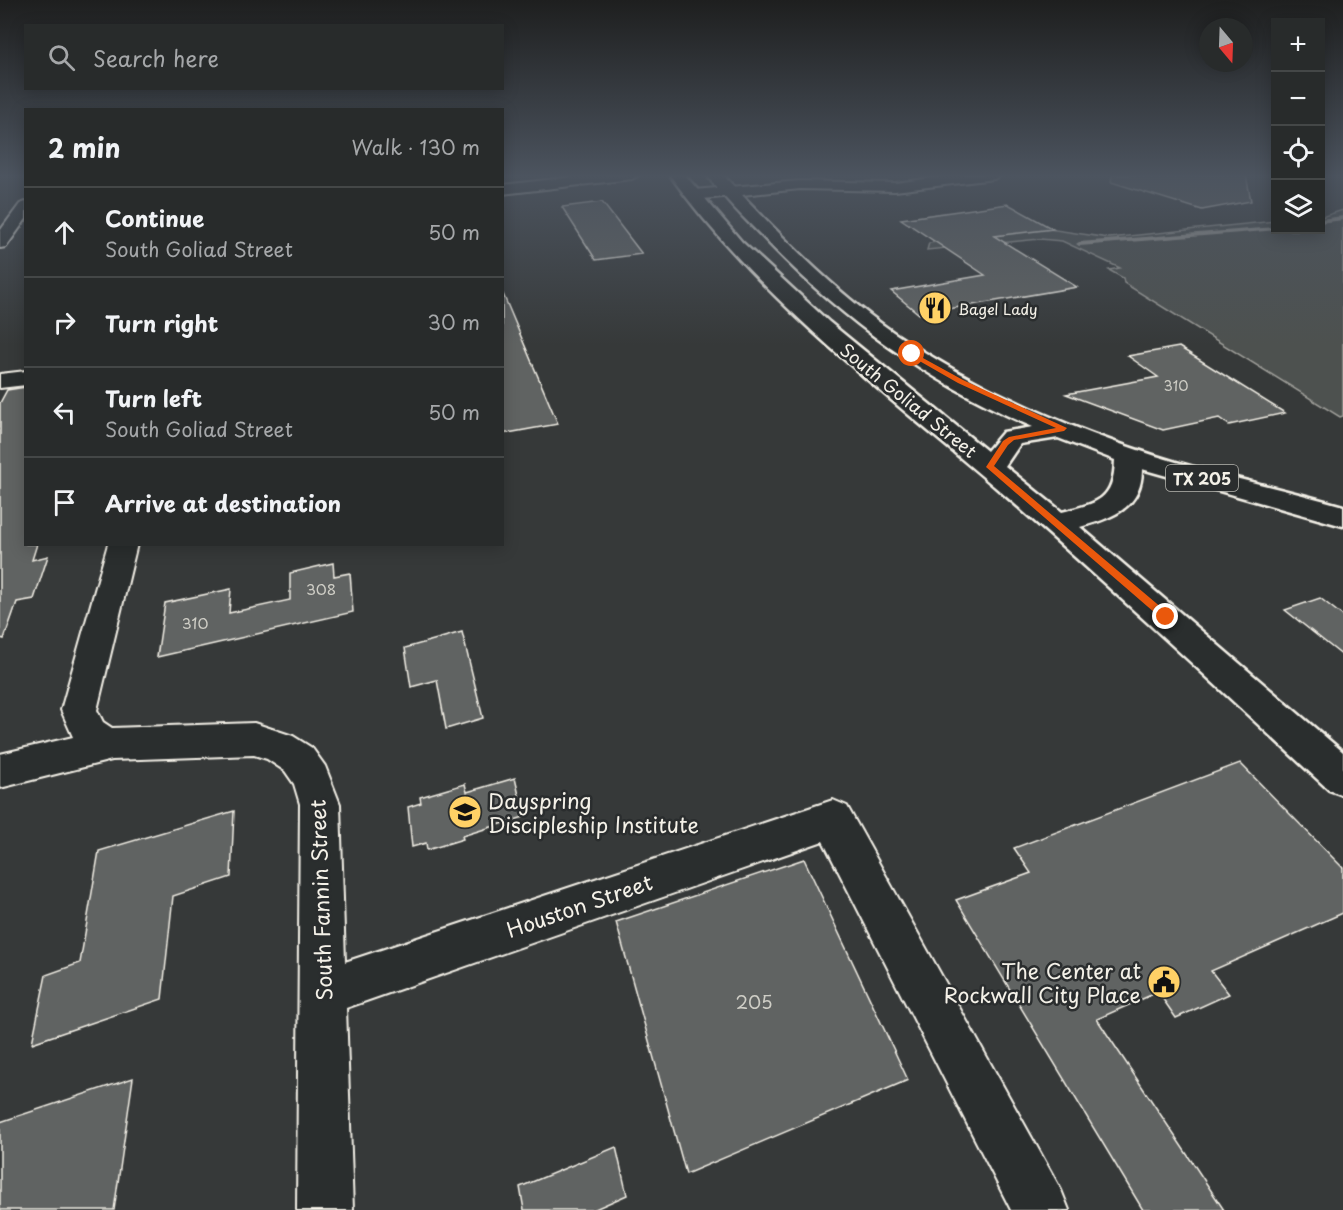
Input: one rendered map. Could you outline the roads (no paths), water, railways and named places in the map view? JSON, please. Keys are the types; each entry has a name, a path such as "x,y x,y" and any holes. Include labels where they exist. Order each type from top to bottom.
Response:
{"main road":[{"name":"South Goliad Street","path":"724,231 736,246 821,327 1058,523 1343,777"},
{"name":"South Goliad Street","path":"766,231 806,269 884,334 961,382 1064,429"},
{"path":"990,467 1012,438 1064,429"},
{"name":"TX 205","path":"1064,429 1129,454 1200,477 1343,516"},
{"path":"1058,523 1106,507 1123,495 1129,483 1129,454"}],"street":[{"path":"0,244 9,231"},
{"path":"0,244 24,242"},
{"path":"0,381 24,378"},
{"name":"South Fannin Street","path":"122,546 80,710 86,731 97,741 112,744 254,739 274,744 303,764 314,779 320,804 325,1210"},
{"path":"0,771 112,744"},
{"name":"Houston Street","path":"324,992 833,819 1041,1210"}],"waterway":[{"path":"1079,244 1244,231"}],"place":[{"name":"Bagel Lady","path":"935,308"},
{"name":"Dayspring Discipleship Institute","path":"465,812"},
{"name":"The Center at Rockwall City Place","path":"1164,982"}]}
